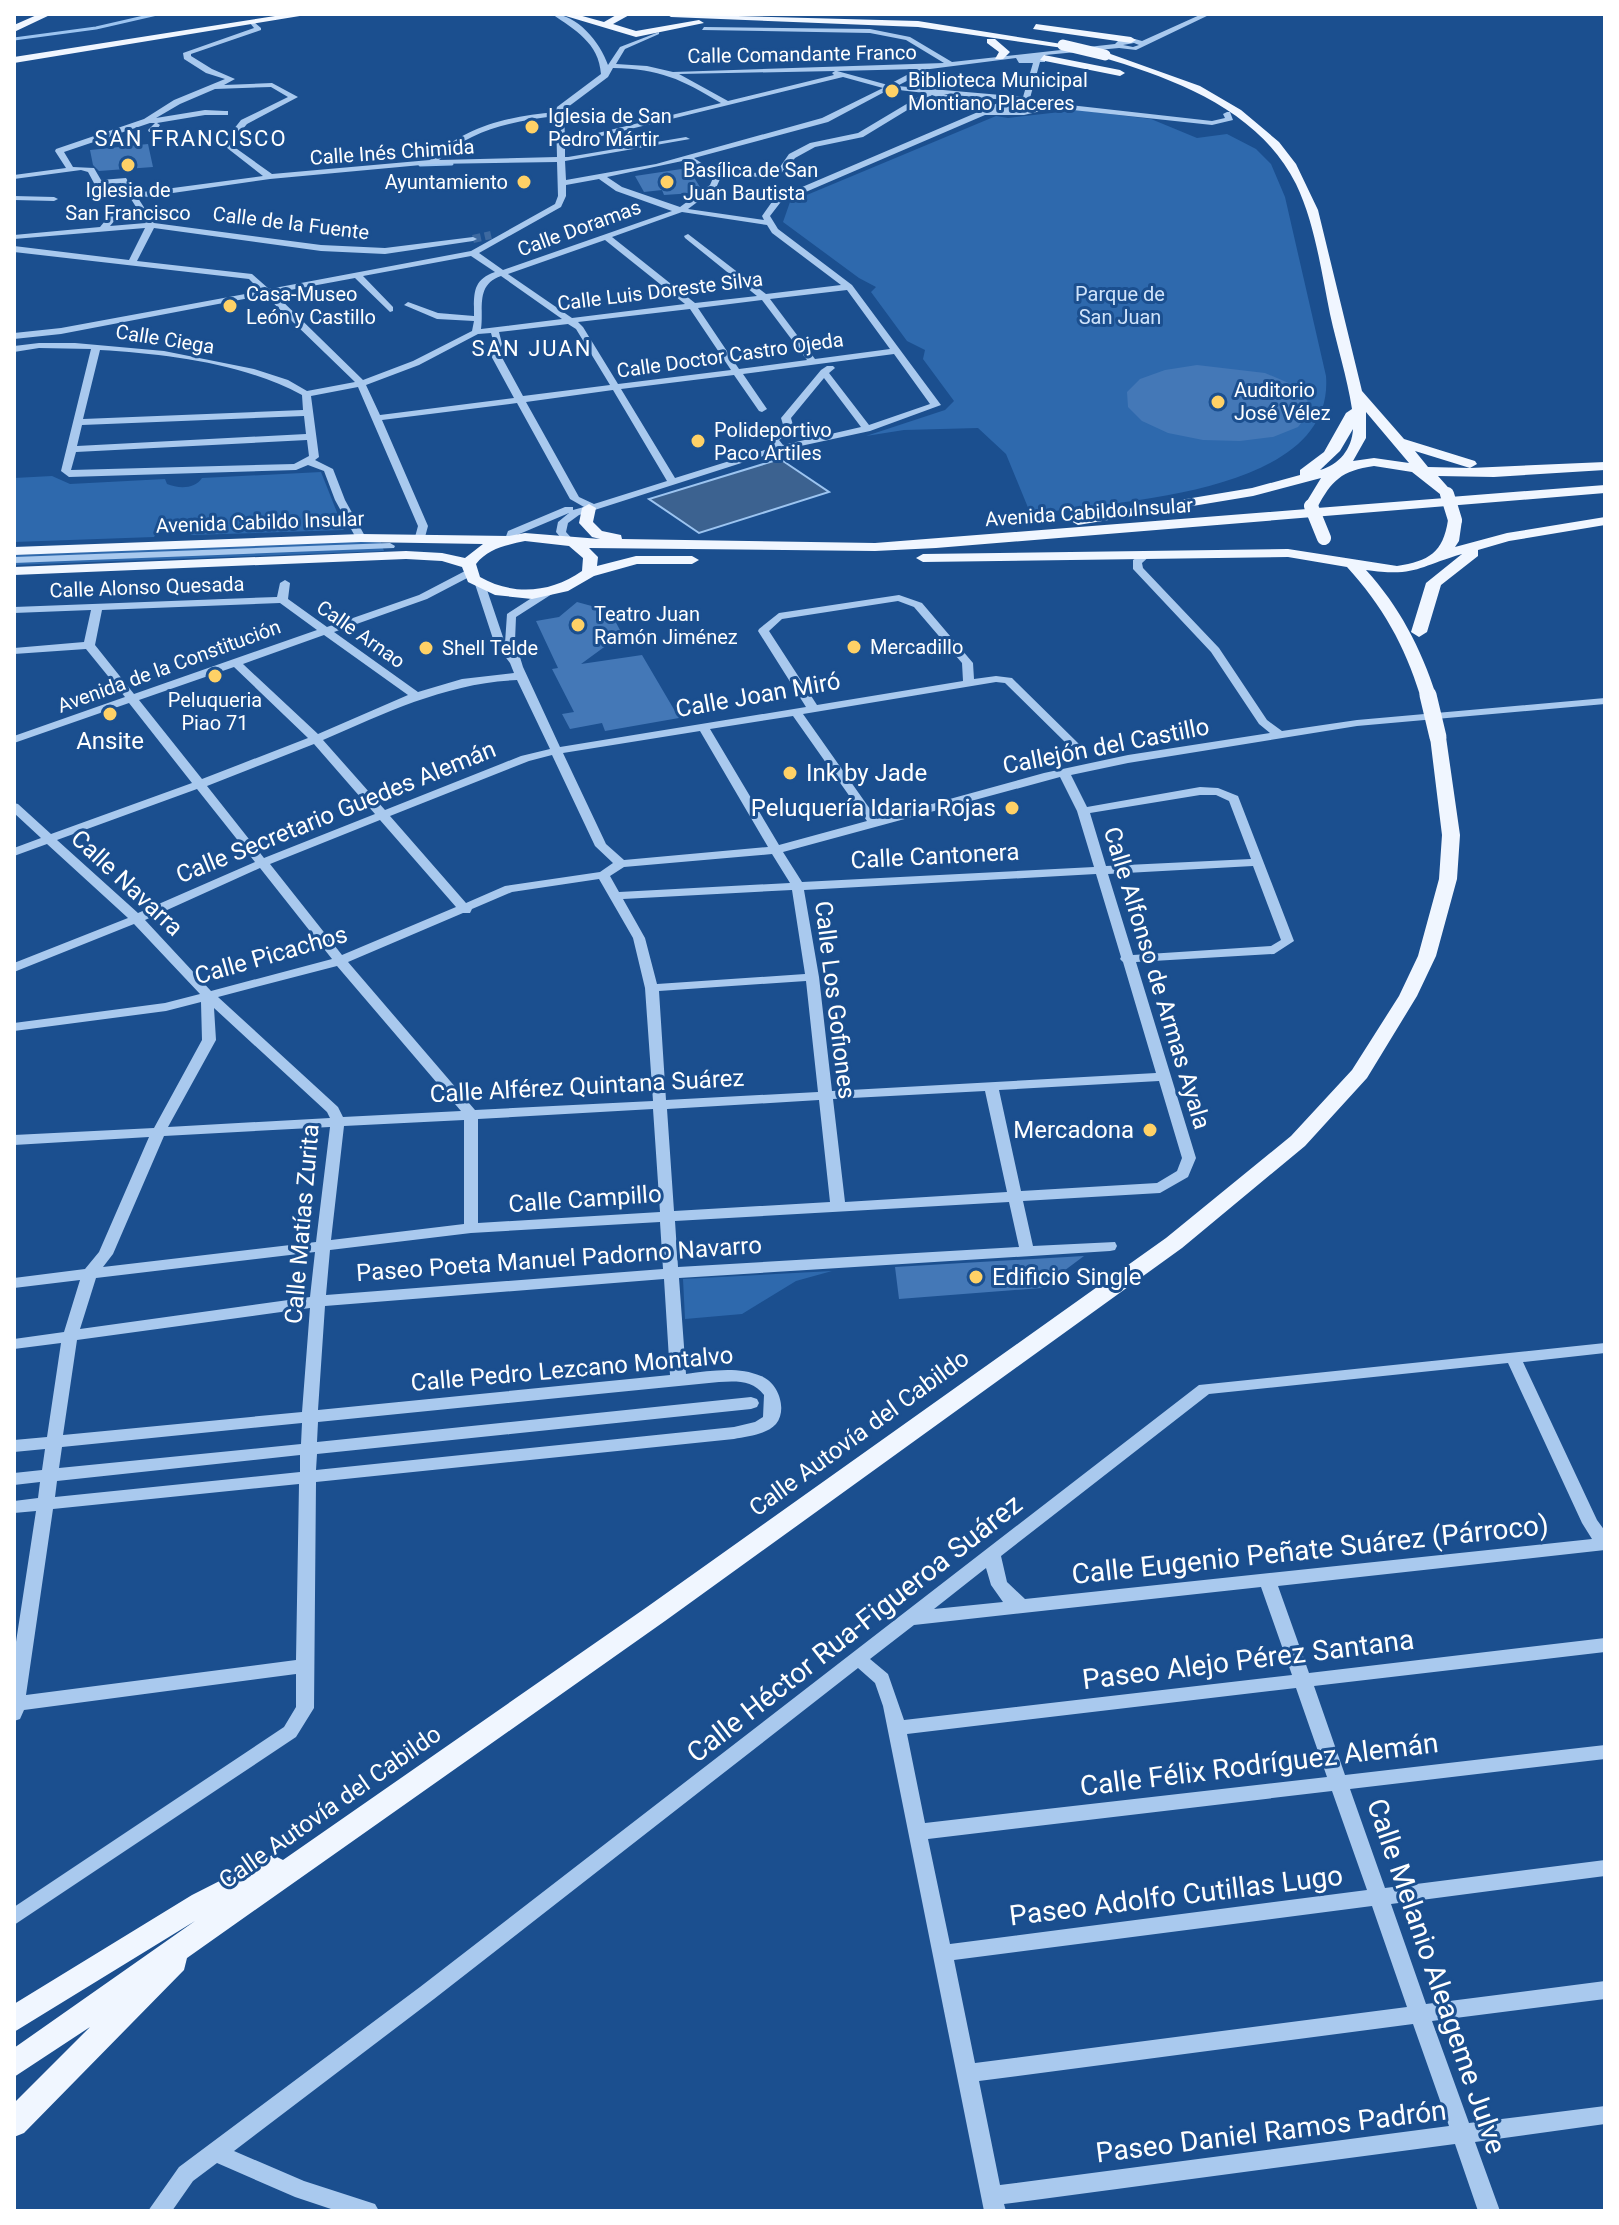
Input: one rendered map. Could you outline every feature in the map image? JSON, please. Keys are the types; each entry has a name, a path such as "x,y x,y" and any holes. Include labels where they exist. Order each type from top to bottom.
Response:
{"main road":[{"path":"14,29 47,14"},
{"path":"14,60 307,14"},
{"path":"564,14 613,27 657,33 714,21 891,22"},
{"path":"613,27 625,14"},
{"path":"663,14 678,21 675,27"},
{"path":"671,14 1015,25 1138,44 1240,102 1263,122 1295,172 1313,217 1356,398 1360,435 1354,451 1320,485 1311,506 1324,538 1349,560"},
{"path":"865,20 980,31 1105,55 1162,74 1217,98 1248,118 1278,148"},
{"path":"832,21 900,26 991,41 1019,48 1021,55"},
{"path":"991,41 1005,52 999,57"},
{"path":"1041,58 1104,68 1158,85 1227,114 1278,148"},
{"path":"1356,398 1447,494 1455,520 1452,541 1438,558"},
{"path":"1272,488 1313,469 1332,453 1346,434 1356,398"},
{"path":"1390,435 1440,457 1526,470"},
{"path":"936,544 1272,488 1336,470 1384,463 1424,471 1605,466"},
{"name":"Avenida Cabildo Insular","path":"14,551 420,537 543,537 572,543 712,546 936,544 1605,489"},
{"name":"Avenida Cabildo Insular","path":"14,571 406,555 442,557 510,593 548,592 566,588 589,573 636,560 923,558 1605,500"},
{"path":"591,507 586,523 597,534 712,546"},
{"path":"923,558 1251,553 1349,560 1397,570 1418,567 1507,537 1605,521"},
{"path":"1419,632 1434,583 1466,557 1507,537"},
{"path":"473,574 481,550 508,539"},
{"path":"572,543 591,557 589,573"},
{"path":"1251,553 1303,560 1333,570 1359,582 1395,612"},
{"name":"Calle Autovía del Cabildo","path":"1419,663 1419,632 1414,611 1420,581 1438,558"},
{"name":"Calle Autovía del Cabildo","path":"14,2064 656,1614 1174,1243 1298,1141 1360,1074 1408,996 1427,956 1448,879 1451,835 1438,737 1419,663 1395,612 1349,560"},
{"path":"14,2019 202,1903 337,1835"},
{"path":"14,2123 206,1928"}],"street":[{"path":"555,14 587,35 606,66 605,75"},
{"path":"561,183 657,166 825,120 928,67 983,58 1021,55 1041,58 1138,44 1208,14"},
{"path":"70,168 59,151 147,121 177,102 231,79 209,71 187,57 187,53 259,29 253,23"},
{"path":"432,162 440,152 473,133 560,112 612,66 622,48 622,37 613,27"},
{"path":"704,29 819,28 884,33 908,38 951,64"},
{"path":"622,48 657,33"},
{"path":"572,543 561,532 563,522 591,507 780,448 867,429 936,405 849,287 775,231 766,216 777,201 1021,99 1041,58"},
{"path":"612,66 654,66 676,72 727,103"},
{"path":"815,67 889,87 931,92 1021,99 1212,123 1229,120 1227,114"},
{"name":"Calle Comandante Franco","path":"676,72 928,67"},
{"path":"561,144 842,75"},
{"path":"213,87 272,85 294,97 244,122 226,144 270,177"},
{"path":"931,92 987,113 1035,111 1042,108 1042,104"},
{"path":"689,158 717,177 769,174 783,169 792,156 813,145 860,135 931,92"},
{"path":"1003,104 1007,110 1018,112"},
{"path":"147,121 174,119 196,110 225,113"},
{"path":"14,336 47,338 473,253 558,205 561,183 560,112"},
{"path":"218,120 244,122"},
{"path":"147,121 159,122 152,130 173,130"},
{"path":"654,121 665,127"},
{"path":"675,133 707,152"},
{"name":"Calle Inés Chimida","path":"132,196 270,177 432,162 561,159 686,139"},
{"path":"14,177 70,168 91,170 98,183 125,182 151,225 133,261"},
{"path":"600,176 619,189 681,210 770,223"},
{"name":"Calle Doramas","path":"506,273 681,210 703,190 713,186 717,177"},
{"path":"14,198 54,199"},
{"path":"103,229 117,212 139,209"},
{"name":"Calle de la Fuente","path":"14,237 81,226 103,229 151,225 321,248 417,249 473,239"},
{"path":"491,235 507,234"},
{"path":"688,236 764,297 813,362"},
{"path":"608,238 692,305 762,409"},
{"path":"14,249 76,259 133,261 252,277 266,294 361,383 423,526 420,537"},
{"path":"473,253 572,321 672,481"},
{"path":"96,347 66,471 77,475 296,467 310,462 314,457 306,394 361,383 432,357 476,332 480,319 481,282 506,273"},
{"path":"358,276 390,309"},
{"name":"Calle Luis Doreste Silva","path":"476,332 849,287"},
{"path":"408,305 437,316 480,319"},
{"path":"494,329 498,344 494,352 575,499 591,507"},
{"name":"Calle Ciega","path":"14,349 47,338 202,361 288,384 306,394"},
{"name":"Calle Doctor Castro Ojeda","path":"378,418 897,351"},
{"path":"780,448 774,439 789,429 786,418 824,372 847,357"},
{"path":"824,372 867,429"},
{"path":"79,422 308,413"},
{"path":"72,449 312,437"},
{"path":"310,462 328,469 340,500 361,538"},
{"path":"508,539 512,533 568,510 575,499"},
{"path":"14,560 390,546"},
{"path":"1147,554 1137,562 1138,569 1215,650 1263,722 1279,735"},
{"path":"473,574 499,642 519,672"},
{"name":"Avenida de la Constitución","path":"14,740 423,597 473,574"},
{"path":"282,600 285,583"},
{"path":"548,592 511,616 510,641 519,672 601,846 621,864"},
{"path":"813,708 763,631 779,616 899,598 918,605 967,663 969,681"},
{"name":"Calle Arnao","path":"282,600 418,697"},
{"name":"Calle Alonso Quesada","path":"14,610 282,600"},
{"path":"89,645 97,607"},
{"path":"14,651 89,645"},
{"path":"89,645 340,961 471,1114 471,1228"},
{"path":"235,662 310,735 466,910"},
{"path":"14,852 199,784 310,735 474,678 519,672"},
{"name":"Calle Joan Miró","path":"555,751 969,681 1008,680 1073,744"},
{"name":"Callejón del Castillo","path":"621,864 775,850 1064,773 1279,735 1357,723 1605,701"},
{"path":"795,711 875,824"},
{"name":"Calle Los Gofiones","path":"703,727 797,885 812,977 838,1208"},
{"name":"Calle Secretario Guedes Alemán","path":"14,968 136,919 262,863 382,818 525,758 555,751"},
{"name":"Calle Alfonso de Armas Ayala","path":"1064,773 1083,811 1098,870 1189,1158 1183,1174 1160,1188"},
{"path":"1083,811 1200,791 1218,792 1234,799 1288,941 1274,950 1126,959"},
{"name":"Calle Navarra","path":"14,807 136,919 207,994"},
{"name":"Calle Cantonera","path":"614,896 1258,862"},
{"name":"Calle Picachos","path":"14,1027 127,1015 185,1003 207,994 340,961 466,910 509,889 603,875 621,864"},
{"path":"603,875 639,938 652,988 678,1379"},
{"path":"652,988 812,977"},
{"path":"207,994 209,1040 160,1129 106,1254 90,1273 70,1337 14,1707 305,1666"},
{"name":"Calle Matías Zurita","path":"14,1917 290,1732 305,1708 309,1416 323,1244 338,1121 333,1110 207,994"},
{"name":"Calle Alférez Quintana Suárez","path":"14,1140 160,1129 1163,1077"},
{"path":"991,1086 1027,1250"},
{"name":"Calle Campillo","path":"14,1283 471,1228 1160,1188"},
{"name":"Paseo Poeta Manuel Padorno Navarro","path":"14,1344 320,1301 671,1273 1110,1246"},
{"name":"Calle Héctor Rua-Figueroa Suárez","path":"159,2211 186,2174 913,1618 1205,1389 1605,1348"},
{"path":"1513,1357 1590,1523 1605,1544"},
{"name":"Calle Pedro Lezcano Montalvo","path":"14,1446 736,1375 766,1383 773,1396 770,1420 760,1427 734,1433 14,1507"},
{"path":"14,1479 310,1446 751,1403"},
{"name":"Calle Eugenio Peñate Suárez (Párroco)","path":"913,1618 1605,1544"},
{"path":"993,1556 994,1580 1003,1594 1020,1605"},
{"name":"Calle Melanio Aleageme Julve","path":"1267,1579 1489,2211"},
{"name":"Paseo Alejo Pérez Santana","path":"897,1728 1605,1645"},
{"path":"859,1659 882,1679 897,1728 994,2204"},
{"name":"Calle Félix Rodríguez Alemán","path":"919,1832 1605,1752"},
{"name":"Paseo Adolfo Cutillas Lugo","path":"945,1953 1605,1868"},
{"path":"968,2073 1605,1990"},
{"name":"Paseo Daniel Ramos Padrón","path":"994,2204 1605,2115"},
{"path":"216,2153 302,2190 368,2211"}],"green space":[{"name":"Parque de San Juan","path":"1078,110 1151,119 1197,138 1227,134 1256,149 1271,164 1285,197 1326,376 1320,415 1297,445 1261,467 1218,484 1170,495 1042,513 1029,510 1006,454 978,428 904,430 866,436 945,410 954,401 923,359 925,350 907,341 871,292 876,287 783,222 790,202 996,116 1008,118"},
{"path":"321,472 344,530 191,535 190,530 176,526 166,527 154,537 14,542 14,478 52,476 70,484 165,479 167,484 182,487 191,486 202,478"},
{"path":"380,540 384,551 14,565 14,555"},
{"path":"832,1271 796,1281 742,1314 685,1319 683,1279"}],"shaded area":[{"path":"780,459 829,492 699,533 649,499"}],"building":[{"path":"148,144 153,167 99,171 93,165 90,150"},
{"name":"Basílica de San Juan Bautista","path":"688,168 700,187 692,187 694,193 664,195 662,190 644,192 635,176"},
{"name":"Auditorio José Vélez","path":"1197,365 1265,373 1291,384 1307,398 1309,413 1298,427 1273,437 1240,441 1203,440 1168,433 1142,421 1128,407 1127,392 1140,379 1165,370"},
{"path":"577,602 610,611 622,634 581,664 642,655 679,718 605,731 602,723 570,729 562,714 574,712 552,669 558,668 536,621 559,617"},
{"name":"Edificio Single","path":"1084,1256 1041,1288 899,1299 895,1267"}],"waterway":[{"path":"14,39 96,28 157,14"},
{"path":"420,165 452,164"}],"tunnel":[{"path":"473,239 491,235"}],"place":[{"name":"Biblioteca Municipal Montiano Placeres","path":"892,91"},
{"name":"Iglesia de San Pedro Mártir","path":"532,127"},
{"name":"Iglesia de San Francisco","path":"128,165"},
{"name":"Ayuntamiento","path":"524,182"},
{"name":"Basílica de San Juan Bautista","path":"667,182"},
{"name":"Casa-Museo León y Castillo","path":"230,306"},
{"name":"Auditorio José Vélez","path":"1218,402"},
{"name":"Polideportivo Paco Artiles","path":"698,441"},
{"name":"Teatro Juan Ramón Jiménez","path":"578,625"},
{"name":"Mercadillo","path":"854,647"},
{"name":"Shell Telde","path":"426,648"},
{"name":"Peluqueria Piao 71","path":"215,676"},
{"name":"Ansite","path":"110,714"},
{"name":"Ink by Jade","path":"790,773"},
{"name":"Peluquería Idaria Rojas","path":"1012,808"},
{"name":"Mercadona","path":"1150,1130"},
{"name":"Edificio Single","path":"976,1277"}],"district":[{"name":"SAN FRANCISCO","path":"191,138"},
{"name":"SAN JUAN","path":"532,348"}]}
